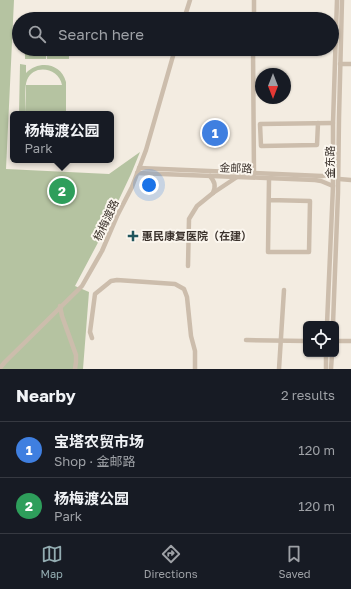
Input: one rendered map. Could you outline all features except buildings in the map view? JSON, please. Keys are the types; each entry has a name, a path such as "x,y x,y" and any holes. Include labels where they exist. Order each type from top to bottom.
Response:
{"street":[{"path":"186,12 190,0"},
{"path":"254,0 254,12"},
{"name":"金东路","path":"337,0 337,12"},
{"name":"金东路","path":"333,321 342,0"},
{"name":"杨梅渡路","path":"0,368 60,306 82,286 102,251 117,216 132,187 146,150 173,56"},
{"path":"253,56 254,175"},
{"name":"金东路","path":"327,321 335,56"},
{"path":"340,64 351,64"},
{"path":"318,123 317,145 260,146 260,124 318,123 333,123"},
{"name":"金邮路","path":"138,170 254,175 322,176 332,174"},
{"name":"金邮路","path":"138,170 210,176 237,177 254,175 269,178 322,181 332,186"},
{"path":"210,176 215,185 213,193"},
{"path":"188,266 189,219 197,206 237,177"},
{"path":"269,178 268,252 310,252 310,201 269,200"},
{"path":"338,179 351,180"},
{"path":"163,236 188,235"},
{"path":"92,338 90,332 94,294 111,281 117,280 175,284 184,289 186,296 191,336 195,351 195,369"},
{"path":"280,369 284,290"},
{"path":"60,306 62,316 76,355 75,369"},
{"path":"246,340 303,341"},
{"path":"339,341 351,341"},
{"path":"326,357 326,369"},
{"path":"331,369 332,357"}],"green space":[{"path":"0,0 14,0 13,12 12,12 6,169 109,174 140,152 102,235 75,286 89,292 83,369 0,369"},
{"path":"25,56 46,56 46,59 25,59"},
{"path":"47,56 69,56 69,59 47,59"},
{"path":"20,64 26,65 26,73 37,66 43,65 55,67 66,82 66,111 26,111 26,87 26,111 19,111","holes":["46,70 51,71 56,75 60,79 62,85 26,85 27,80 35,71"]}],"place":[{"name":"宝塔农贸市场","path":"215,133"},
{"name":"杨梅渡公园","path":"62,191"},
{"name":"惠民康复医院（在建）","path":"133,236"}]}
